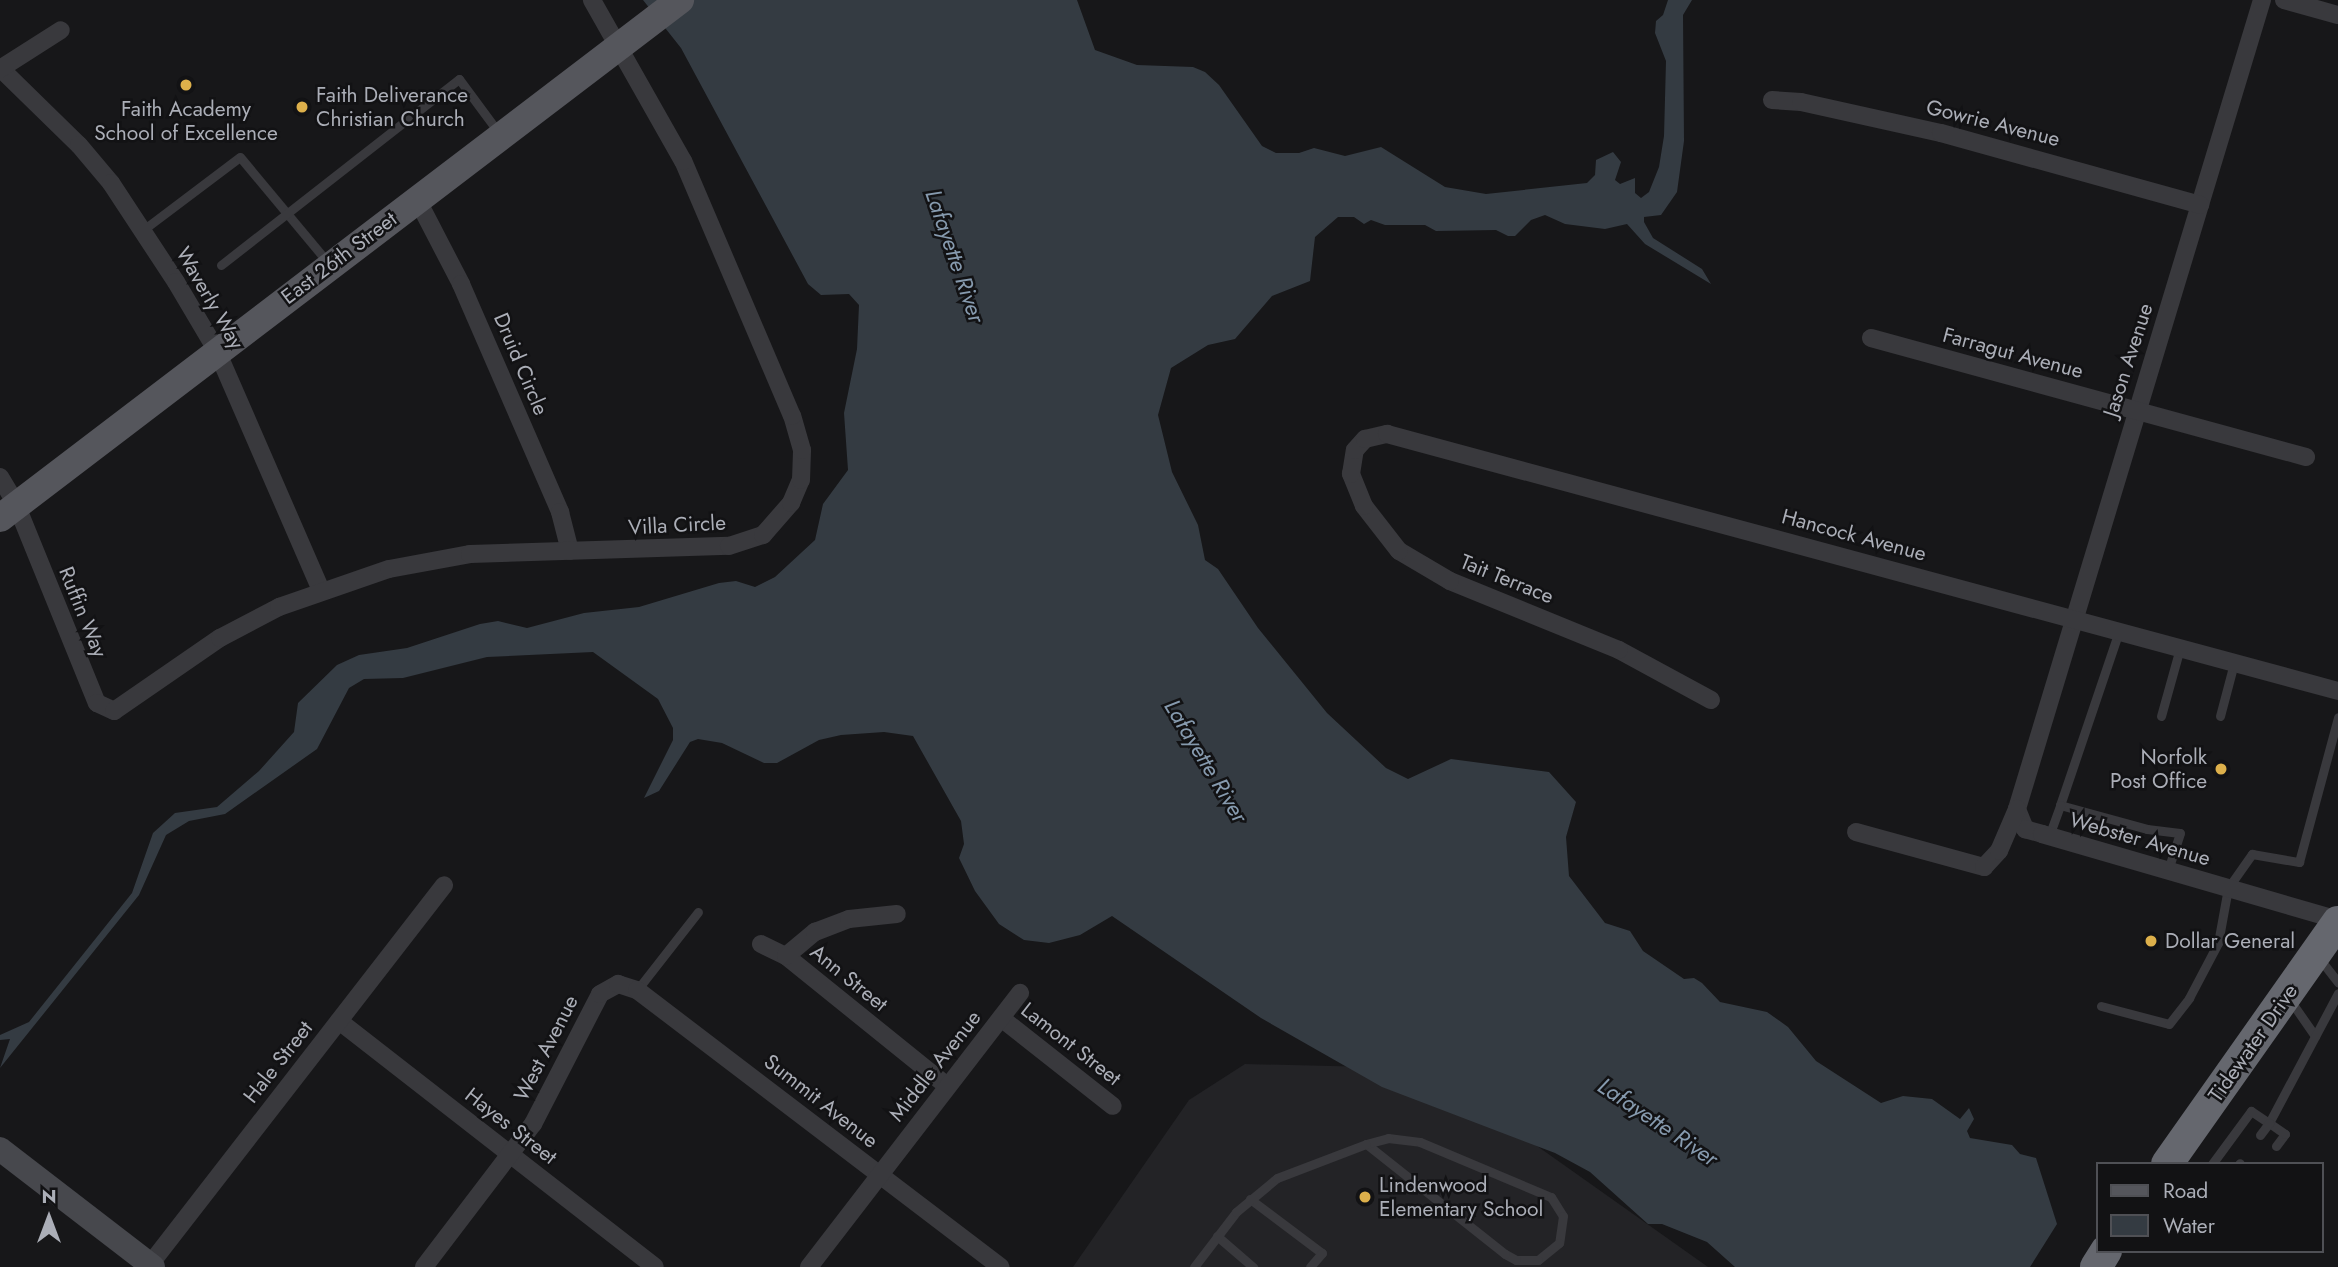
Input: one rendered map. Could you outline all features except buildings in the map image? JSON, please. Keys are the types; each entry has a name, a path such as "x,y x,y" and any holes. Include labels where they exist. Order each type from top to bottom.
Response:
{"highway":[{"name":"Tidewater Drive","path":"2175,1158 2338,921"}],"main road":[{"name":"East 26th Street","path":"5,510 680,0"}],"street":[{"name":"Villa Circle","path":"153,685 220,638 321,590 439,558 746,542 777,524 791,503 803,465 792,416 720,241 683,161 592,0"},
{"name":"Jason Avenue","path":"2017,809 2135,410 2262,0"},
{"path":"2284,0 2338,15"},
{"path":"0,68 61,30"},
{"name":"Waverly Way","path":"0,68 79,145 143,230 217,351 321,590"},
{"name":"Gowrie Avenue","path":"1772,100 1801,102 1941,133 2200,205"},
{"name":"Druid Circle","path":"417,199 461,284 560,512 570,551"},
{"name":"Farragut Avenue","path":"1871,338 2306,457"},
{"name":"Hancock Avenue","path":"1359,444 1377,434 1399,437 2338,691"},
{"name":"Tait Terrace","path":"1359,444 1351,474 1364,506 1399,551 1450,581 1619,650 1711,700"},
{"name":"Ruffin Way","path":"0,477 5,510 97,703 105,709 124,708 153,685"},
{"path":"1856,832 1984,867 1999,851 2017,809"},
{"name":"Webster Avenue","path":"2017,809 2025,829 2338,921"},
{"name":"Hale Street","path":"150,1266 444,885"},
{"name":"Ann Street","path":"897,914 849,919 816,932 786,956 947,1086"},
{"path":"761,944 786,956"},
{"name":"Summit Avenue","path":"610,986 618,984 637,990 1000,1267"},
{"name":"West Avenue","path":"424,1267 511,1155 560,1075 600,994 610,986"},
{"name":"Middle Avenue","path":"809,1267 1020,993"},
{"name":"Lamont Street","path":"1001,1017 1113,1106"},
{"name":"Hayes Street","path":"339,1021 654,1267"},
{"path":"0,1149 150,1266"}],"lane":[{"path":"221,265 459,79 501,136"},
{"path":"143,230 240,157 330,266"},
{"path":"2048,836 2119,631"},
{"path":"2161,716 2180,648"},
{"path":"2220,716 2234,663"},
{"path":"2101,1006 2169,1024 2189,998 2217,943 2228,888 2252,854 2299,862 2338,717"},
{"path":"2060,805 2147,829 2180,833 2168,871"},
{"path":"637,990 698,912"},
{"path":"2316,954 2338,982"},
{"path":"2260,1135 2269,1123 2338,993"},
{"path":"2287,995 2315,1036"},
{"path":"2213,1162 2251,1111 2285,1134 2276,1146"},
{"path":"1194,1267 1250,1199 1298,1167 1366,1144 1388,1138 1420,1142 1551,1197 1563,1216 1559,1243 1538,1260 1516,1260 1366,1144"},
{"path":"1250,1199 1322,1253 1310,1267"},
{"path":"1217,1236 1253,1267"}],"shaded area":[{"name":"Lindenwood Elementary School","path":"1245,1064 1372,1067 1509,1126 1708,1267 1073,1267 1189,1100"}],"water":[{"name":"Lafayette River","path":"643,0 1077,0 1095,50 1137,65 1193,67 1205,72 1219,85 1262,146 1276,153 1299,153 1314,148 1345,156 1381,147 1445,187 1486,194 1587,183 1595,175 1596,160 1613,152 1621,162 1615,180 1620,184 1635,178 1635,193 1641,198 1649,192 1659,167 1664,136 1666,61 1655,33 1656,21 1663,15 1668,0 1692,0 1683,15 1684,141 1677,192 1661,215 1644,217 1644,222 1653,238 1702,269 1711,284 1645,244 1627,224 1605,229 1565,224 1545,215 1531,220 1515,236 1508,236 1496,230 1436,231 1425,225 1385,225 1371,220 1364,224 1354,217 1338,217 1315,237 1310,281 1272,296 1235,339 1208,345 1171,368 1158,415 1172,472 1198,525 1205,560 1218,569 1258,628 1327,713 1386,768 1408,779 1451,759 1549,772 1576,802 1566,837 1569,876 1605,923 1630,931 1643,951 1684,979 1694,978 1702,983 1720,1002 1767,1012 1788,1027 1816,1061 1881,1103 1903,1096 1932,1099 1960,1119 1969,1108 1974,1119 1967,1131 1970,1138 2012,1145 2020,1154 2036,1158 2057,1224 2030,1267 1735,1267 1707,1242 1662,1224 1648,1224 1590,1172 1555,1153 1382,1087 1261,1018 1112,916 1080,935 1049,943 1024,940 999,924 975,891 959,858 964,844 961,821 913,736 884,732 841,735 819,740 777,763 764,763 722,743 698,739 690,742 659,791 644,798 673,740 673,728 658,699 593,652 487,657 403,678 364,679 349,688 317,749 225,814 189,821 166,835 139,895 0,1068 10,1039 0,1040 0,1035 29,1022 132,893 153,833 175,813 217,807 259,771 294,732 298,703 337,665 359,655 407,648 480,624 498,621 527,628 584,613 639,607 719,583 736,581 755,587 775,577 815,540 823,504 848,470 844,413 857,349 859,305 849,294 821,295 808,284 681,48"}],"place":[{"name":"Faith Academy School of Excellence","path":"186,85"},
{"name":"Faith Deliverance Christian Church","path":"302,107"},
{"name":"Norfolk Post Office","path":"2221,769"},
{"name":"Dollar General","path":"2151,941"},
{"name":"Lindenwood Elementary School","path":"1365,1197"}]}
